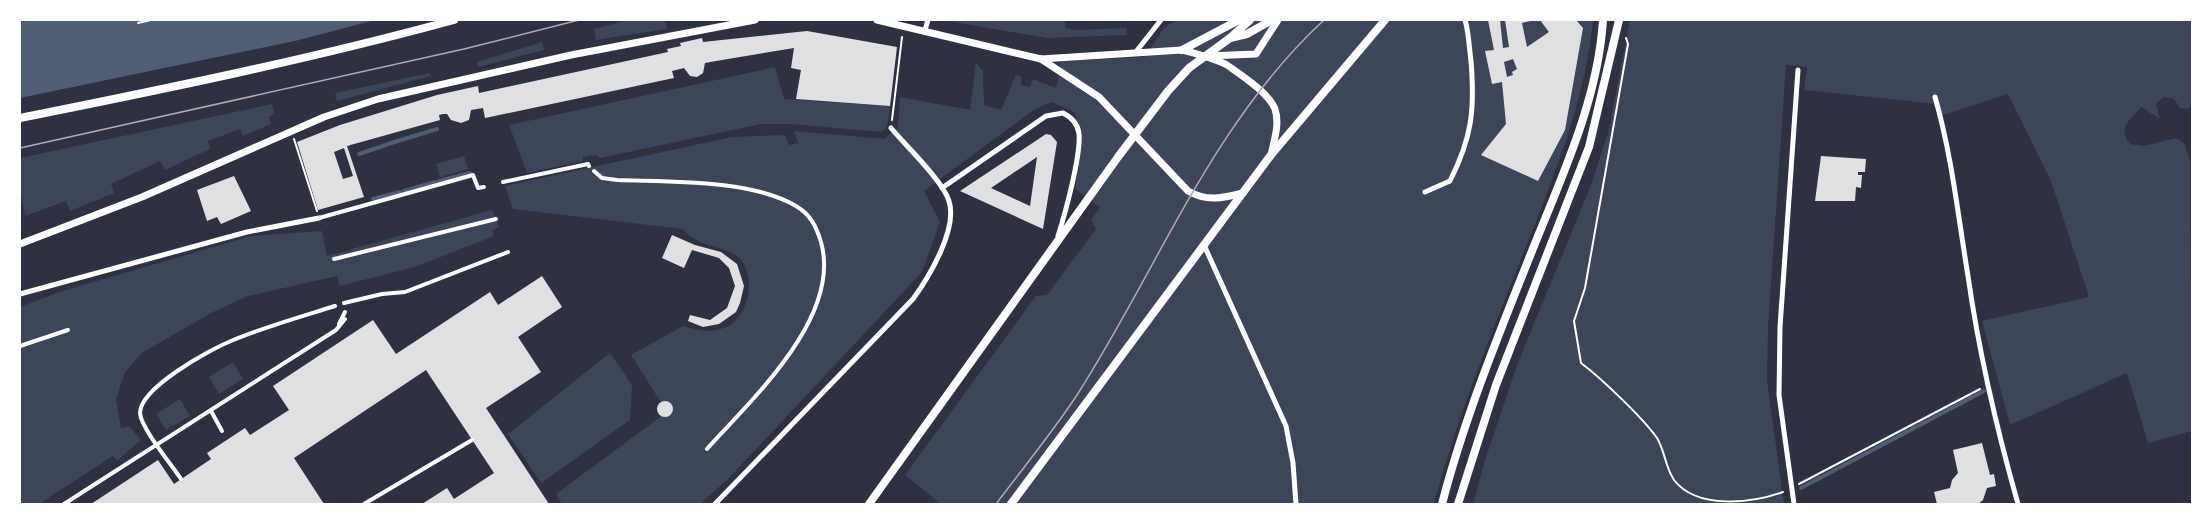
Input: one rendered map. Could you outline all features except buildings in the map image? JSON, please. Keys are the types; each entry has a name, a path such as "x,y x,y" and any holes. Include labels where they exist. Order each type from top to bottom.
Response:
{"main road":[{"path":"20,118 171,88 454,20"},
{"path":"1182,50 1239,20"},
{"path":"869,504 1168,91 1204,57 1251,20"},
{"path":"1230,38 1247,34 1272,20"},
{"path":"1011,504 1271,155 1385,20"},
{"path":"1458,504 1496,385 1592,140 1619,20"},
{"path":"1442,504 1474,399 1578,134 1603,21"}],"street":[{"path":"20,244 142,196 291,131 400,93 571,55 754,20"},
{"path":"877,20 1041,59 1182,50 1204,57 1226,65 1269,98 1275,109 1278,125 1271,155"},
{"path":"925,30 928,20"},
{"path":"1134,53 1161,20"},
{"path":"1204,57 1256,54 1278,20"},
{"path":"1425,192 1450,181 1464,152 1470,130 1474,99 1465,20"},
{"path":"1041,59 1099,97 1193,194 1219,199 1243,193"},
{"path":"1794,504 1779,395 1780,327 1798,70"},
{"path":"1935,96 1950,153 1968,279 1988,385 2018,504"},
{"path":"942,188 1046,116 1055,113 1069,116 1079,134 1068,200 1056,244"},
{"path":"715,504 913,299 926,281 952,216 950,202 942,188 891,128"},
{"path":"503,182 588,164 589,166"},
{"path":"594,171 602,178 617,180 747,189 796,206 810,216 817,227 824,252 823,279 816,302 793,350 780,370 707,449"},
{"path":"20,294 247,232 319,218 473,175 478,188 484,187"},
{"path":"334,259 496,219"},
{"path":"1204,245 1286,426 1293,463 1296,504"},
{"path":"344,303 382,294 405,292 508,252"},
{"path":"181,479 143,425 140,411 148,395 161,384 230,342 335,306"},
{"path":"336,330 345,312"},
{"path":"64,504 336,330 345,319"},
{"path":"20,346 68,330"},
{"path":"211,411 222,431"},
{"path":"364,504 472,440"}],"path":[{"path":"138,23 151,20"},
{"path":"891,128 903,25"},
{"path":"1625,32 1628,44 1587,277 1574,321 1581,363 1596,374 1656,437 1669,473 1682,488 1723,501 1756,500 1791,488 1988,385"},
{"path":"291,131 319,218"}],"shaded area":[{"path":"20,20 375,20 295,41 20,98"},
{"path":"627,20 665,20 667,29 596,40 594,29"},
{"path":"942,20 1065,20 1066,28 1075,30 1126,28 1127,35 1047,38"},
{"path":"1175,20 1593,20 1583,82 1566,142 1474,380 1452,442 1434,504 941,504 905,475 1036,296 1047,295 1096,229 1091,220 1100,207 1075,189 1080,131 1074,112 1052,102 1035,109 924,191 940,222 922,272 728,479 700,504 562,504 556,494 667,412 631,355 683,326 706,331 728,326 741,314 745,305 748,295 748,274 739,258 726,250 696,240 683,229 513,209 505,186 732,137 785,135 789,145 798,143 794,131 884,139 898,127 900,97 970,110 976,62 983,71 984,105 1001,110 1016,75 1021,76 1021,85 1030,87 1033,79 1056,88 1061,61 1145,57 1163,29"},
{"path":"1630,20 2192,20 2192,105 2187,109 2180,108 2174,99 2164,97 2156,104 2160,119 2141,107 2127,124 2125,133 2130,144 2144,146 2176,138 2184,143 2190,160 2192,431 2148,443 2127,373 2010,425 1982,321 2089,297 2051,181 2008,94 1940,116 1937,104 1804,90 1807,67 1786,65 1768,327 1767,380 1784,504 1473,504 1485,460 1517,365 1591,185 1608,133"},
{"path":"542,42 544,50 478,67 477,62"},
{"path":"775,67 784,99 890,106 887,127 881,132 792,124 761,124 600,158 596,155 583,157 583,161 527,173 509,125"},
{"path":"430,73 431,76 337,101 335,93"},
{"path":"272,104 274,114 269,117 271,124 243,136 240,129 208,141 210,149 165,170 160,161 111,184 114,193 70,211 66,201 25,216 20,186 20,158"},
{"path":"464,156 468,169 440,177 436,164"},
{"path":"492,210 499,227 492,230 494,236 415,267 340,286 337,276 248,296 211,313 142,353 125,372 116,399 121,428 129,426 141,440 117,461 113,456 39,504 20,504 20,307 59,292 251,236 322,231 327,256"},
{"path":"610,353 632,385 630,420 541,483 508,434"},
{"path":"233,362 243,379 219,394 209,377"},
{"path":"180,399 190,416 166,430 156,414"}],"waterway":[{"path":"388,144 437,129"},
{"path":"359,154 386,145"},
{"path":"439,181 470,173"},
{"path":"404,191 435,182"},
{"path":"373,199 400,192"},
{"path":"1801,488 1984,391"}],"tram line":[{"path":"20,148 464,49 579,20"},
{"path":"996,504 1077,395 1218,151 1250,104 1285,61 1324,20"}]}
